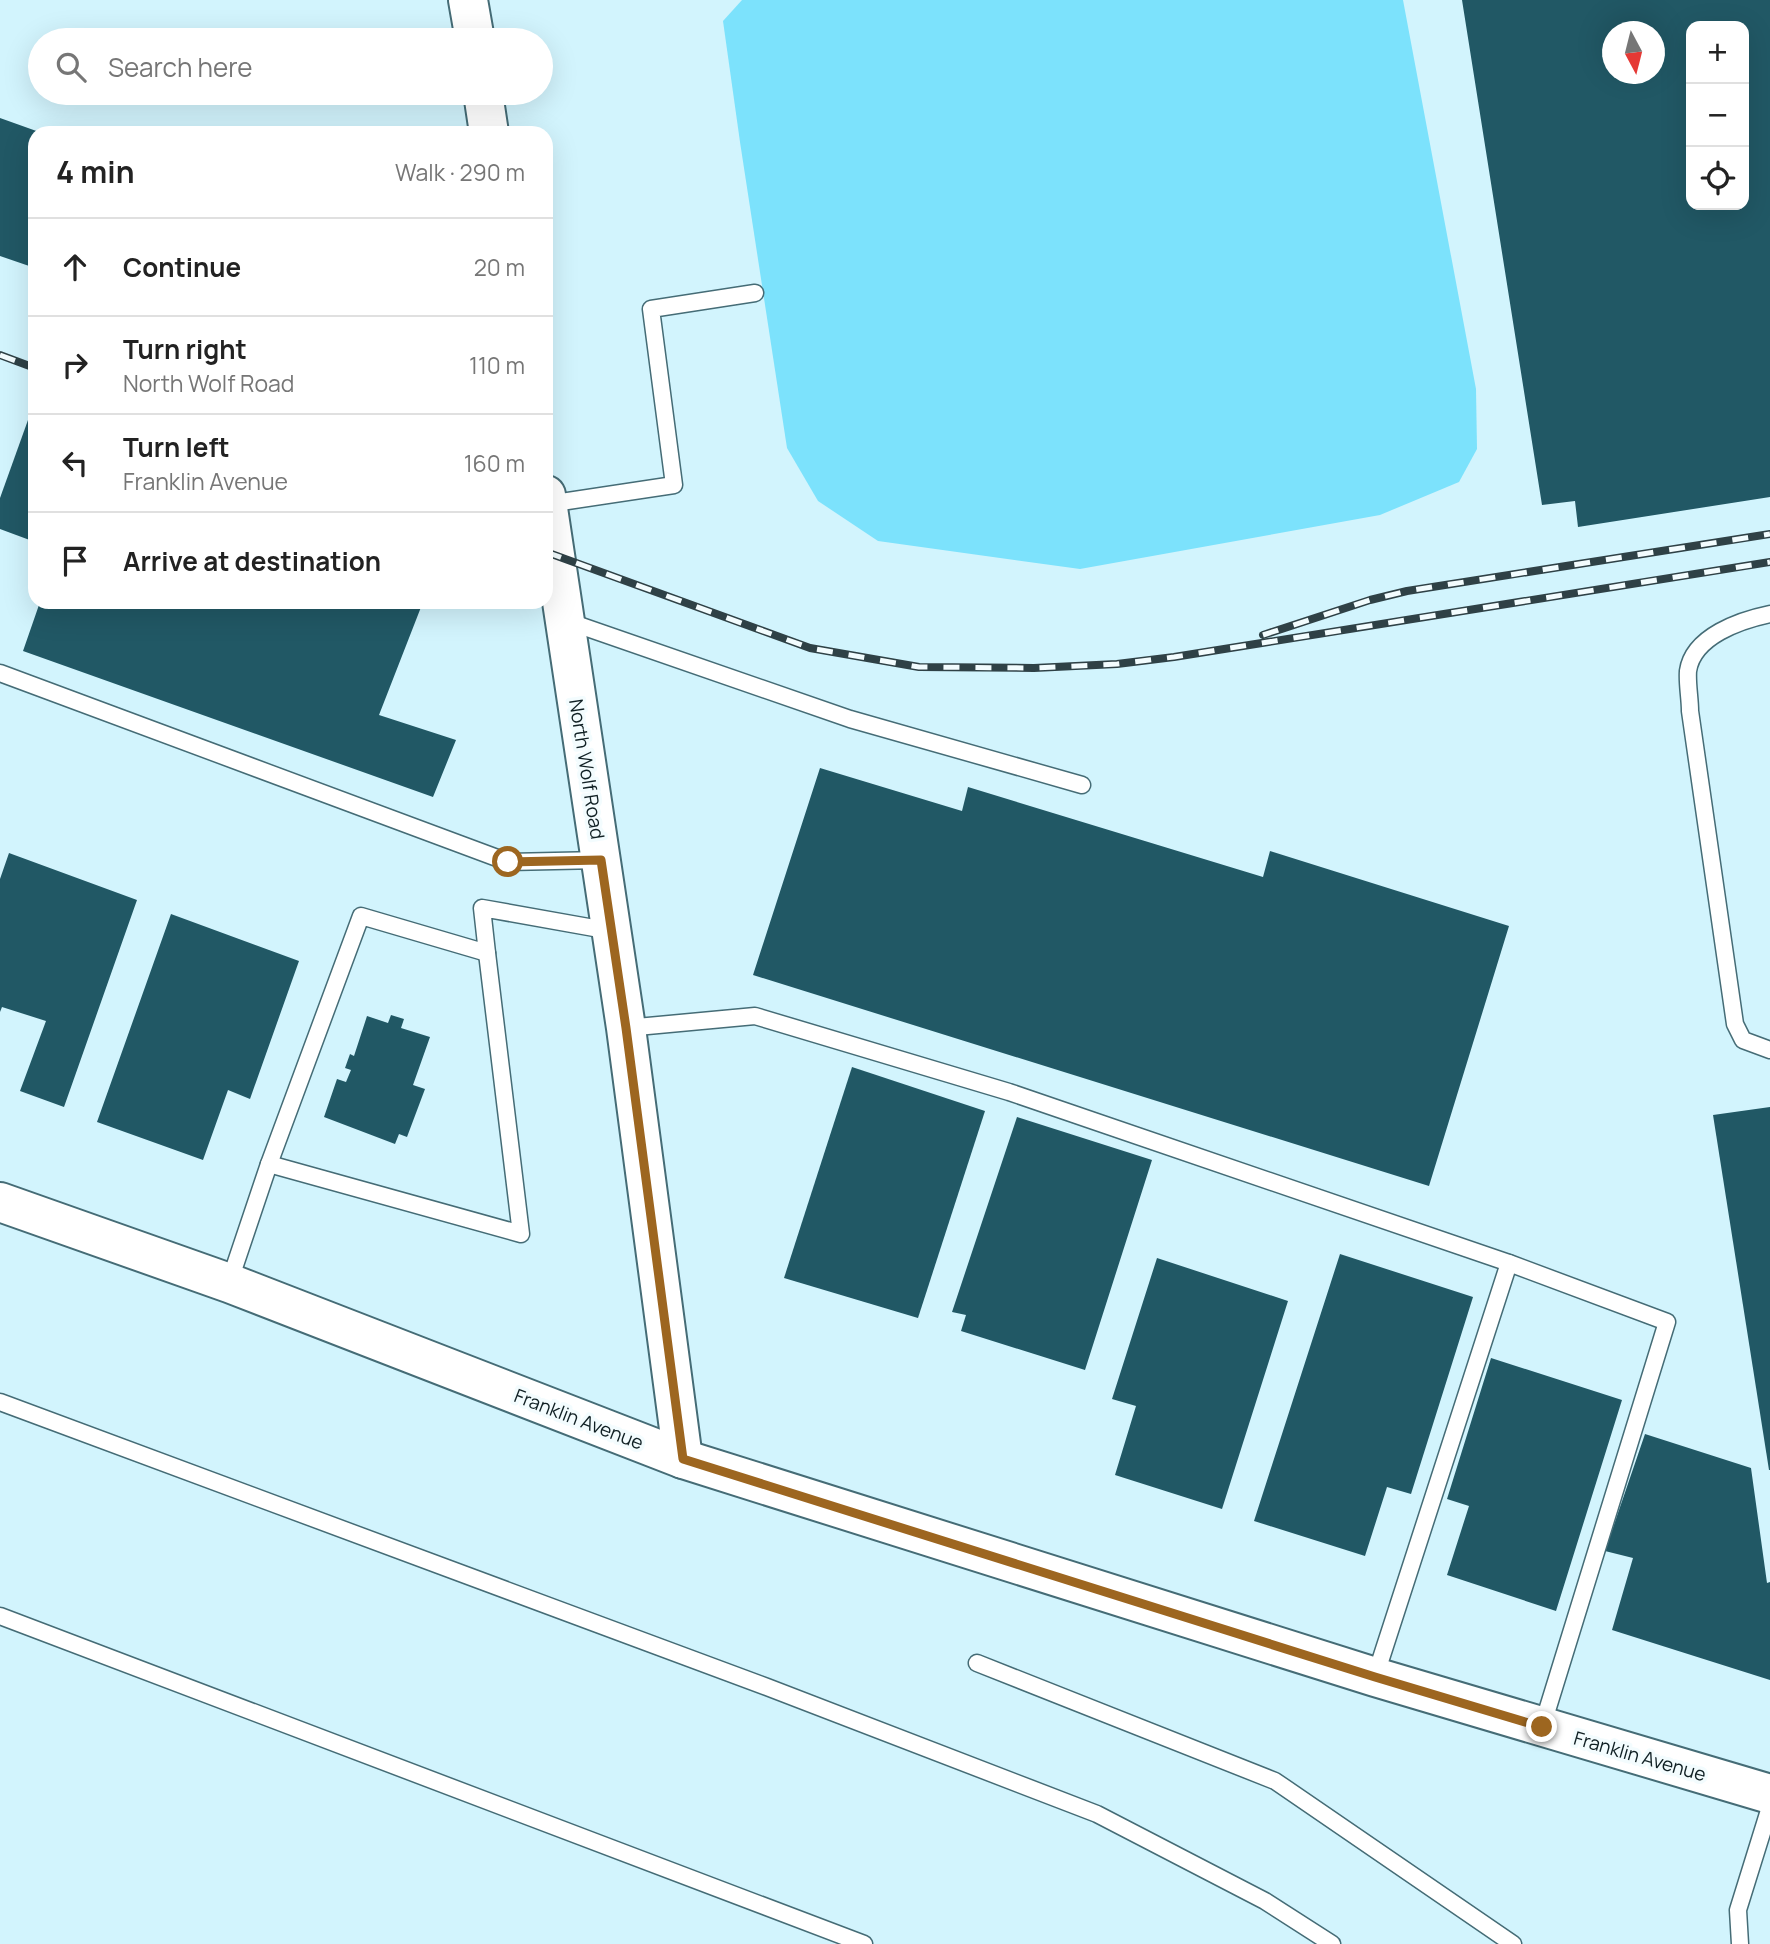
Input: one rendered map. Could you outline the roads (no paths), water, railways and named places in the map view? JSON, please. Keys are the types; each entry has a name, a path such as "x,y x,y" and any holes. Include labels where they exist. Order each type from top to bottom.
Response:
{"main road":[{"path":"468,0 473,28"},
{"path":"485,105 488,126"},
{"name":"North Wolf Road","path":"553,540 626,1028 683,1459"},
{"name":"Franklin Avenue","path":"0,1202 229,1283 683,1459 1375,1677 1770,1794"}],"lane":[{"path":"553,499 674,485 650,309 755,293"},
{"path":"1770,614 1744,619 1715,634 1695,654 1688,670 1690,710 1735,1024 1743,1040 1770,1050"},
{"path":"565,620 849,719 1082,785"},
{"path":"0,673 508,862 601,860"},
{"path":"269,1164 521,1234 482,908 612,931"},
{"path":"229,1283 269,1164 361,916 487,953"},
{"path":"626,1028 755,1016 1009,1092 1509,1263 1667,1322 1542,1727"},
{"path":"1375,1677 1509,1263"},
{"path":"0,1402 741,1678 1097,1814 1265,1901 1332,1944"},
{"path":"0,1616 864,1944"},
{"path":"977,1663 1275,1781 1513,1944"},
{"path":"1740,1944 1738,1910 1770,1807"}],"water":[{"path":"742,0 1403,0 1476,389 1477,449 1459,482 1380,515 1080,569 878,541 818,501 787,448 740,142 723,21"}],"railway":[{"path":"0,355 28,365"},
{"path":"1263,635 1370,600 1407,591 1770,534"},
{"path":"553,555 810,648 919,667 1034,668 1117,664 1174,657 1770,562"}]}
